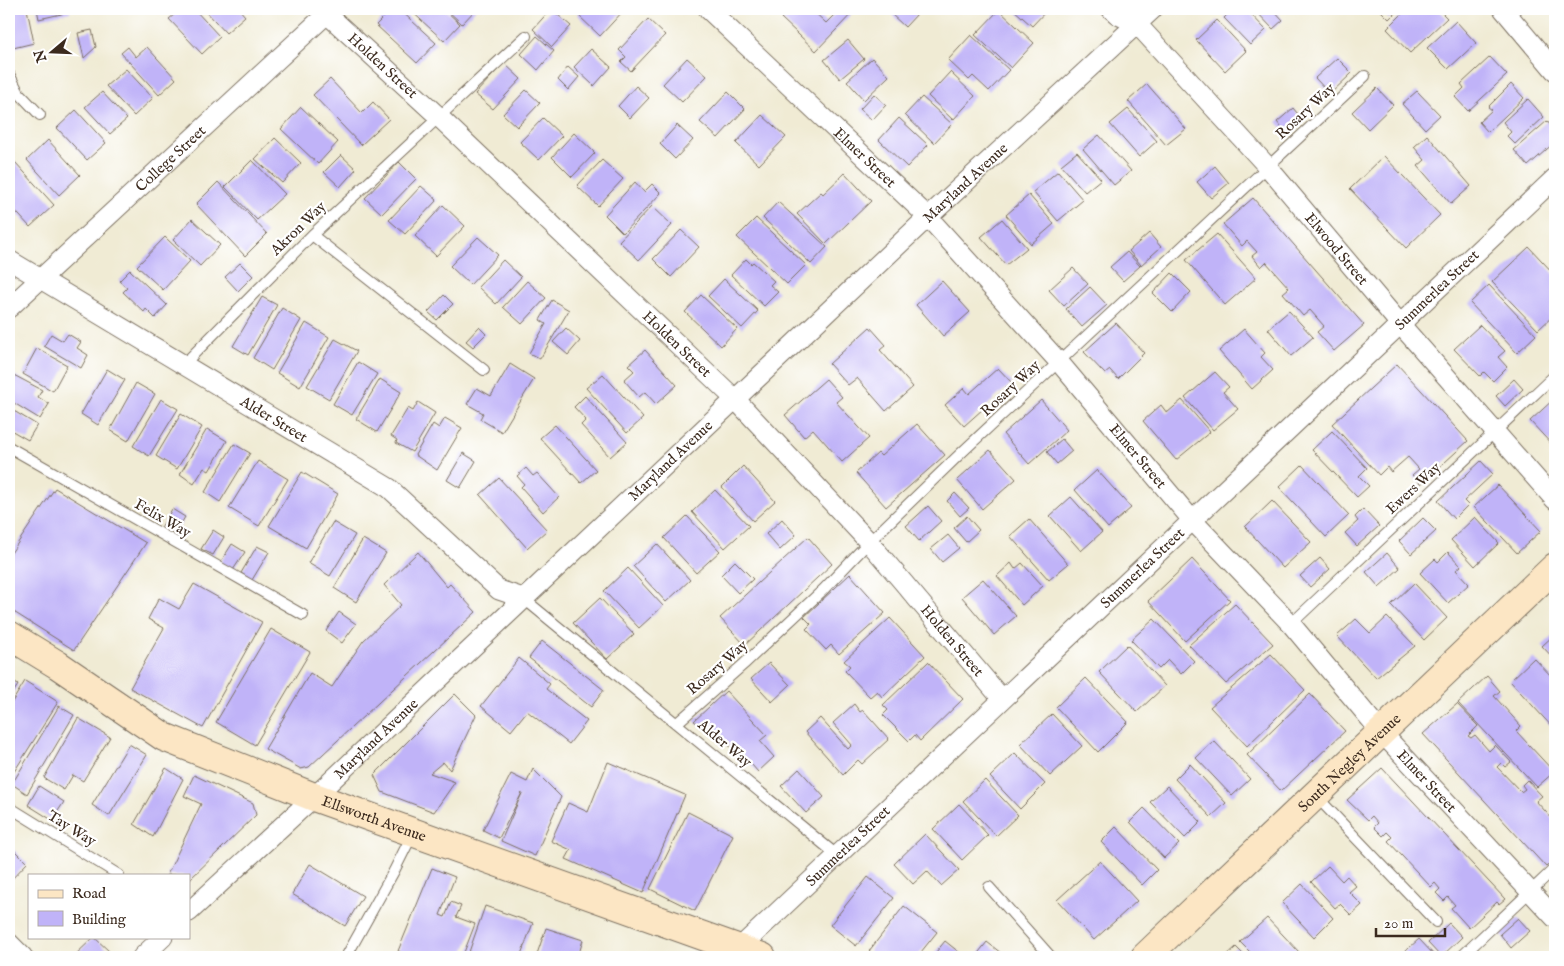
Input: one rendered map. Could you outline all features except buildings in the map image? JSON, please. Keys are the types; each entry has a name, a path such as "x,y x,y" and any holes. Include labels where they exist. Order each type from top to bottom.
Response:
{"street":[{"name":"Elmer Street","path":"708,9 928,217 1059,362 1192,520 1291,624 1382,733 1531,890 1555,918"},
{"name":"Elwood Street","path":"1111,9 1118,15 1137,24 1267,166 1400,324 1555,500"},
{"name":"Maryland Avenue","path":"190,911 314,797 522,598 736,400 928,217 1153,9"},
{"path":"1503,9 1555,71"},
{"name":"Holden Street","path":"330,12 736,400 868,542 1002,699"},
{"name":"College Street","path":"9,308 330,12"},
{"name":"Summerlea Street","path":"743,954 838,856 1002,699 1555,178"},
{"name":"Alder Street","path":"9,260 389,488 499,590 522,598"},
{"name":"South Negley Avenue","path":"1145,957 1555,567"},
{"name":"Ellsworth Avenue","path":"9,635 58,665 164,737 314,797 743,954"},
{"path":"142,957 161,938"},
{"path":"9,942 23,957"}],"lane":[{"name":"Akron Way","path":"183,365 312,235 526,36"},
{"path":"9,74 19,93 40,115"},
{"name":"Rosary Way","path":"677,723 787,624 868,542 1365,76"},
{"path":"312,235 484,370"},
{"name":"Ewers Way","path":"1291,624 1555,375"},
{"name":"Felix Way","path":"9,447 303,615"},
{"name":"Alder Way","path":"522,598 838,856"},
{"path":"1316,796 1436,922"},
{"name":"Tay Way","path":"9,807 117,874"},
{"path":"346,957 394,871 413,832"},
{"path":"1461,957 1555,868"},
{"path":"989,887 1050,957"}]}
